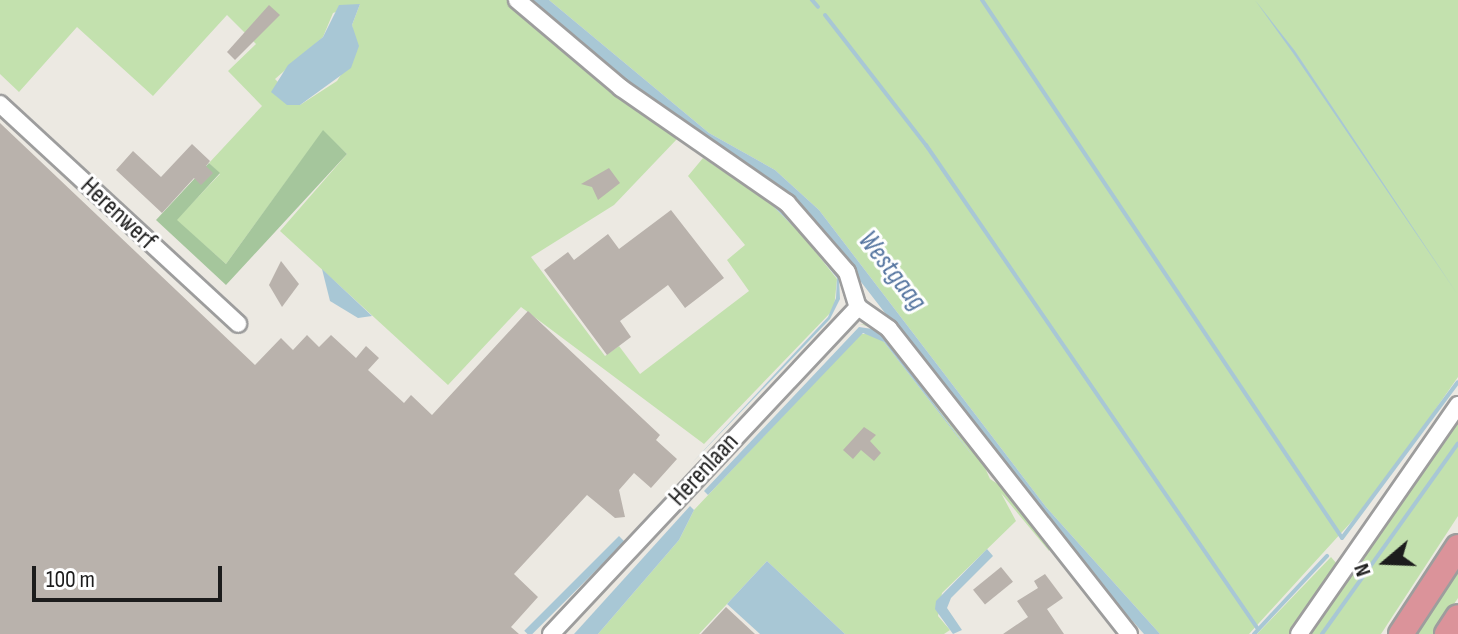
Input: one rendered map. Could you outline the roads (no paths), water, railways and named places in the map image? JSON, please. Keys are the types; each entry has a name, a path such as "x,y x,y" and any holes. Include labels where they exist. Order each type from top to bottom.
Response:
{"highway":[{"path":"1401,634 1458,547"},
{"path":"1447,634 1458,617"}],"street":[{"path":"517,0 621,88 787,203 847,272 858,307 889,329 1129,634"},
{"name":"Herenwerf","path":"0,104 238,324"},
{"name":"Herenlaan","path":"551,634 858,307"},
{"path":"1299,634 1458,405"}],"water":[{"path":"525,0 549,0 709,133 775,170 819,210 1046,507 1160,634 1144,634 1059,538 834,247 780,189 597,61"},
{"path":"1255,0 1295,51 1458,295 1293,53"},
{"path":"360,4 352,25 359,46 351,68 300,105 287,105 271,92 288,65 323,37 339,5"},
{"path":"707,158 719,163 785,213 839,278 840,299 830,319 690,465 828,317 836,298 837,278 803,236 768,201"},
{"path":"322,269 372,316 358,318 330,301"},
{"path":"859,327 879,330 975,459 884,342 863,333 708,495 704,491"},
{"path":"690,506 694,510 679,540 598,634 574,634"},
{"path":"619,536 625,542 532,634 524,631"},
{"path":"987,549 993,556 951,598 947,608 962,630 953,634 935,609 936,601"},
{"path":"767,561 845,634 760,634 727,604"}],"waterway":[{"path":"812,0 818,7"},
{"path":"982,0 1342,538 1458,382"},
{"path":"825,15 926,145 1258,629"},
{"path":"1322,634 1458,443"},
{"path":"1254,634 1327,556"}],"water label":[{"name":"Westgaag","path":"892,271"}]}
